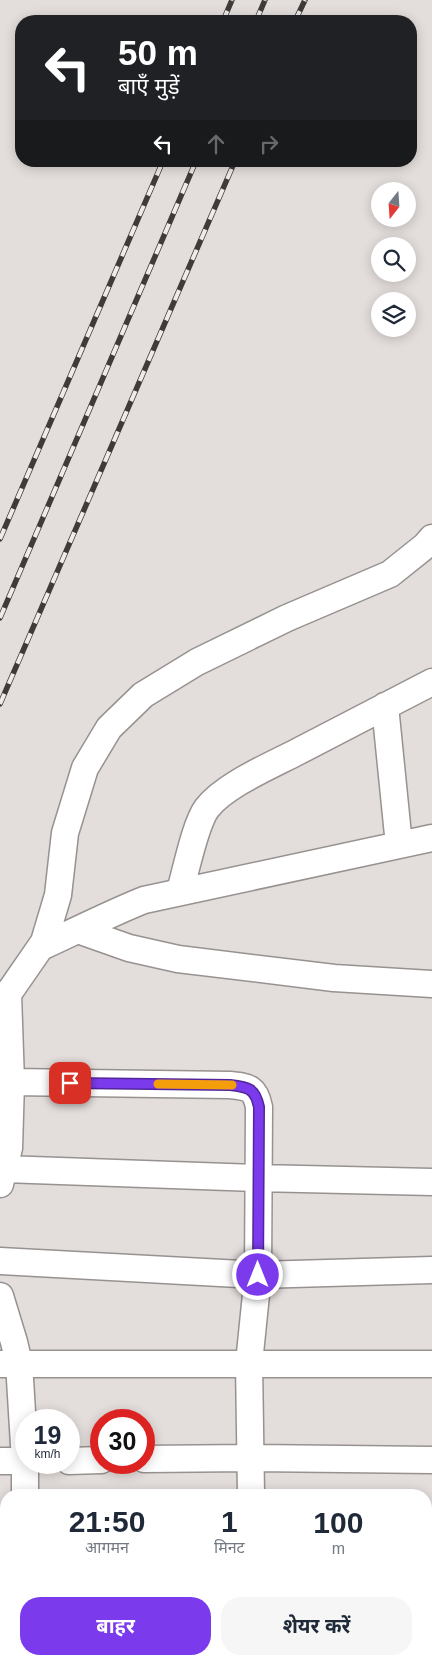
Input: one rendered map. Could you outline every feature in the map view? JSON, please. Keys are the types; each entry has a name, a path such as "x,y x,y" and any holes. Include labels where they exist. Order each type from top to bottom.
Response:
{"street":[{"path":"432,538 425,546 390,574 288,618 197,662 143,695 109,728 85,768 65,833 58,895 44,942 4,994 11,1082 9,1148 2,1176 258,1178 432,1182"},
{"path":"180,892 200,822 214,800 230,788 264,769 432,682"},
{"path":"386,706 399,845"},
{"path":"41,947 110,913 144,900 432,838"},
{"path":"78,930 129,948 178,959 334,978 432,984"},
{"path":"11,1082 230,1085 250,1089 256,1096 259,1107 258,1275 249,1363 251,1489"},
{"path":"0,1261 258,1275 432,1270"},
{"path":"0,1296 14,1342 10,1364 15,1433"},
{"path":"10,1364 432,1364"},
{"path":"155,1459 432,1460"},
{"path":"20,1474 24,1489"}],"railway":[{"path":"226,15 232,0"},
{"path":"259,15 265,0"},
{"path":"298,15 305,0"},
{"path":"0,539 160,167"},
{"path":"0,618 193,167"},
{"path":"0,704 232,167"}],"slow traffic":[{"path":"158,1084 232,1085"}],"route":[{"path":"70,1083 230,1085 250,1089 256,1096 259,1107 258,1275"}]}
